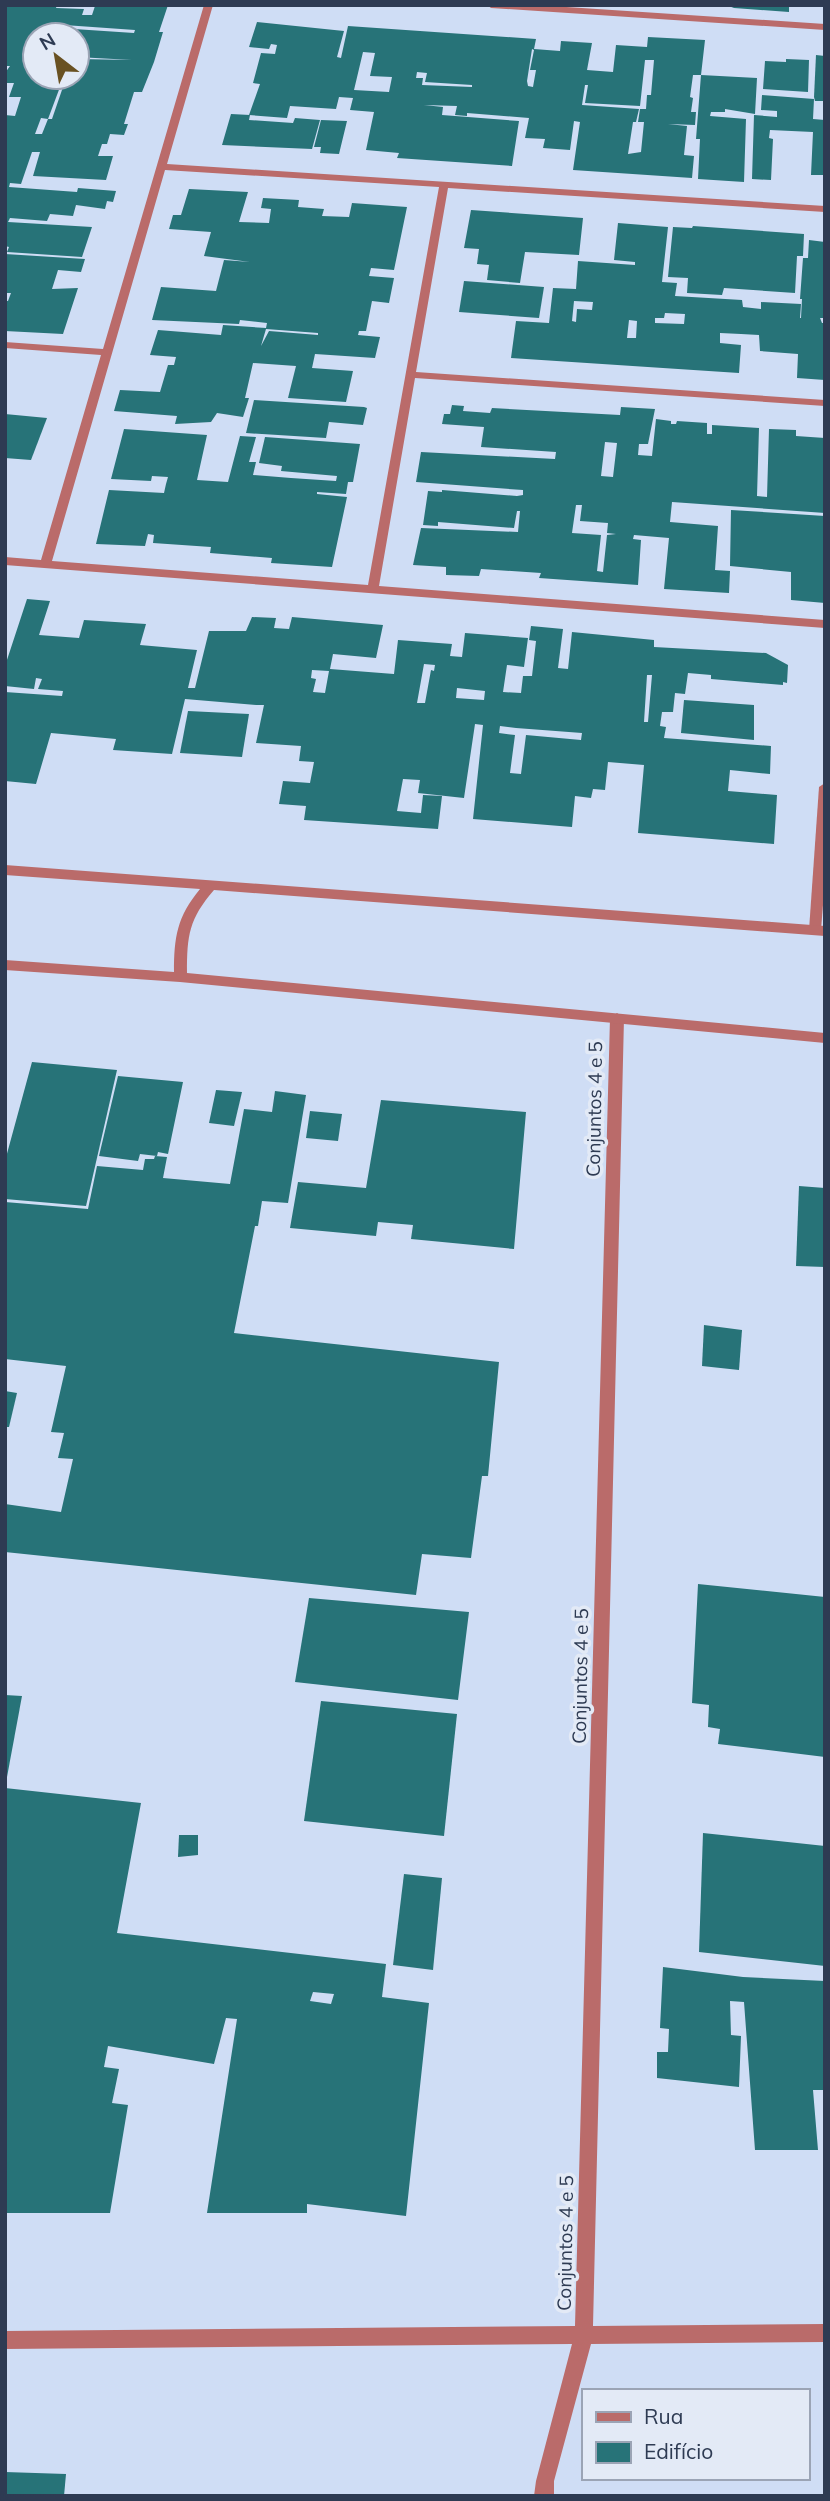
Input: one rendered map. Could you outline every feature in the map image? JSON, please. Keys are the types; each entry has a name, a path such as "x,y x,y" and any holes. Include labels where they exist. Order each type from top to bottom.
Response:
{"street":[{"path":"46,564 209,5"},
{"path":"491,5 825,27"},
{"path":"161,167 825,209"},
{"path":"373,589 444,185"},
{"path":"5,345 107,352"},
{"path":"412,375 825,403"},
{"path":"5,561 825,624"},
{"path":"5,870 820,930 825,788"},
{"path":"180,977 181,935 189,911 210,886"},
{"path":"5,965 180,977 825,1038"},
{"name":"Conjuntos 4 e 5","path":"544,2496 545,2481 584,2335 617,1018"},
{"path":"5,2340 825,2333"}],"building":[{"path":"5,5 57,5 56,8 84,9 82,15 92,15 95,6 168,5 159,32 163,32 154,62 142,92 134,92 124,124 128,124 124,135 110,134 107,144 102,144 98,156 113,156 106,180 33,176 40,152 32,152 21,184 10,183 9,187 77,192 78,188 116,191 113,202 107,201 105,209 76,205 73,216 50,214 47,221 10,218 8,222 92,227 82,257 7,252 5,115 15,116 21,97 9,97 14,83 5,83 5,73 10,66 5,66","holes":["41,118 48,119 42,134 35,134"]},
{"path":"726,5 789,5 789,12 734,8"},
{"path":"257,22 344,31 337,57 341,58 348,26 536,39 534,49 560,51 561,41 592,43 587,70 613,72 616,45 647,47 648,37 705,40 701,75 693,75 690,97 693,98 691,112 696,112 695,125 668,124 687,126 684,155 694,156 692,178 573,170 580,122 574,121 570,150 543,148 545,139 525,138 529,118 467,113 467,116 455,115 457,106 424,105 443,107 442,115 519,121 512,166 397,158 399,153 366,150 374,112 350,110 353,98 339,97 336,109 290,106 287,118 249,115 260,84 253,83 261,53 275,54 277,45 271,44 269,49 249,47","holes":["532,49 530,70 536,70 533,87 528,86","363,52 375,53 370,76 392,77 389,92 354,90","645,60 654,60 651,95 647,95 646,109 640,109 638,122 644,122 641,152 628,154 633,122 636,122 639,109 582,105 585,85 588,85 585,103 640,106","417,72 427,73 425,82 472,87 422,85 423,78 416,78"]},
{"path":"816,55 825,56 825,101 815,101 814,97"},
{"path":"786,59 809,60 808,92 763,89 765,61 786,62"},
{"path":"701,75 757,78 755,114 725,109 725,112 711,112 710,116 746,119 744,182 698,179 700,139 696,139"},
{"path":"762,95 814,99 813,119 825,120 825,175 811,175 813,132 770,130 769,138 773,139 771,180 752,179 754,115 777,117 777,111 761,110"},
{"path":"231,114 250,115 249,120 293,123 295,118 320,120 312,149 222,145"},
{"path":"321,120 347,121 339,154 320,153 321,147 314,147"},
{"path":"189,189 248,192 239,222 269,223 271,209 261,208 263,198 299,200 298,207 324,209 322,216 349,217 352,203 407,207 394,270 371,268 369,276 394,278 389,303 372,301 366,331 359,331 358,335 380,337 375,358 315,354 312,368 353,371 346,402 288,398 296,366 253,363 245,398 249,398 243,417 217,413 211,422 175,424 177,416 114,411 120,390 160,392 168,365 174,365 176,357 150,355 158,330 221,335 223,325 266,328 267,323 240,320 239,324 152,320 161,287 216,291 224,260 250,262 204,256 211,232 169,229 173,215 181,215","holes":["266,329 318,333 269,331 261,346"]},
{"path":"471,210 583,218 579,255 525,252 520,283 487,280 489,265 477,264 479,249 464,248"},
{"path":"618,223 668,227 662,282 677,283 675,296 742,300 743,307 761,309 761,302 801,304 801,318 803,258 808,258 809,240 825,242 825,318 820,318 822,323 825,323 825,380 797,378 798,354 760,351 759,335 720,333 720,343 741,345 739,373 511,358 516,321 549,323 553,288 576,289 578,261 635,265 635,262 614,260","holes":["574,301 593,302 592,310 577,309 576,322 572,321","665,313 685,314 684,324 655,323 655,318 664,318","629,320 637,321 636,338 627,338"]},
{"path":"673,227 804,234 803,256 797,256 795,293 724,288 722,295 687,293 688,278 668,277"},
{"path":"5,254 85,259 81,272 58,270 52,289 78,288 63,334 5,331 5,301 8,301 11,293 5,293"},
{"path":"464,281 544,287 539,318 459,312"},
{"path":"254,400 367,408 363,425 329,422 326,438 246,433"},
{"path":"452,405 464,406 463,411 490,413 492,408 620,415 621,407 655,409 648,444 639,444 638,455 652,456 656,419 671,421 671,424 676,424 677,421 707,423 707,434 712,434 712,425 759,428 757,496 767,497 769,429 796,430 796,436 825,438 825,513 672,502 670,522 718,526 715,570 730,571 729,593 664,589 669,538 634,535 633,539 641,540 638,585 539,578 541,573 481,569 479,576 446,575 446,567 413,565 421,528 518,532 520,511 517,511 514,528 438,522 438,526 423,525 428,491 517,496 523,495 523,490 416,482 421,452 555,459 556,452 481,447 484,427 442,424 444,414 450,414","holes":["605,442 617,443 613,477 601,476","576,505 582,505 580,521 608,523 607,533 616,534 607,535 603,572 597,571 601,535 572,533"]},
{"path":"5,414 47,418 31,460 5,458"},
{"path":"124,429 207,435 197,480 228,482 240,436 256,437 249,462 256,462 253,475 336,481 337,476 281,471 282,466 259,463 265,437 360,444 353,482 348,482 346,494 317,492 347,497 332,567 271,563 272,558 210,553 211,547 153,543 154,535 148,534 145,546 96,544 109,490 164,493 168,477 152,476 151,481 111,479"},
{"path":"731,510 825,516 825,603 791,600 791,572 730,566"},
{"path":"27,599 50,601 39,635 79,638 84,620 146,624 140,645 197,650 188,688 195,688 209,631 246,631 252,617 276,618 274,628 289,629 292,617 383,625 376,658 333,654 330,669 394,674 398,640 452,644 450,656 462,657 465,633 528,638 524,667 507,665 503,692 521,693 523,676 532,676 536,641 529,640 531,626 563,629 558,668 568,669 572,632 654,640 654,647 766,653 788,665 787,683 783,682 783,685 711,679 711,675 688,673 685,694 675,693 673,712 662,712 660,726 666,727 664,738 771,746 770,774 730,770 728,791 777,795 774,844 638,833 644,765 608,762 605,790 593,789 591,798 575,796 572,827 473,819 483,725 475,724 464,798 418,793 420,780 403,779 397,811 421,813 423,795 442,796 438,829 304,820 306,806 279,804 283,781 310,783 314,762 299,761 301,746 256,743 264,705 185,699 172,754 113,750 116,739 51,733 36,784 5,781 5,692 62,696 63,691 38,689 42,679 36,678 34,689 5,686 5,666","holes":["424,664 435,665 434,671 431,670 425,703 417,703","312,670 329,671 325,693 313,692 316,679 311,678","647,675 652,675 648,722 644,722","457,688 485,691 484,700 456,698","500,726 582,733 581,740 526,735 521,774 510,773 515,735 499,733"]},
{"path":"684,700 754,705 754,740 681,733"},
{"path":"188,711 249,714 242,757 180,753"},
{"path":"32,1062 117,1070 86,1206 5,1199 5,1161"},
{"path":"118,1076 183,1082 168,1154 140,1154 138,1161 99,1156"},
{"path":"216,1090 242,1092 234,1126 209,1123"},
{"path":"275,1091 306,1095 288,1203 262,1201 234,1333 499,1362 488,1476 482,1476 471,1558 422,1554 416,1595 5,1552 5,1504 61,1512 73,1459 58,1458 64,1433 51,1432 66,1366 5,1359 5,1202 88,1209 97,1166 143,1170 145,1159 154,1159 155,1156 167,1157 163,1178 230,1184 244,1109 272,1112"},
{"path":"381,1100 526,1112 514,1249 411,1239 413,1225 378,1222 376,1236 290,1228 298,1182 366,1188"},
{"path":"310,1111 342,1114 338,1141 306,1138"},
{"path":"799,1186 825,1188 825,1267 796,1266"},
{"path":"704,1325 742,1330 739,1370 702,1366"},
{"path":"5,1391 17,1393 9,1427 5,1427"},
{"path":"698,1584 825,1597 825,1757 718,1744 720,1729 708,1727 709,1705 692,1703"},
{"path":"309,1598 469,1612 458,1700 295,1682"},
{"path":"5,1695 22,1696 7,1777 5,1777"},
{"path":"321,1701 457,1714 444,1836 304,1821"},
{"path":"5,1788 141,1803 117,1933 386,1964 382,1997 429,2003 406,2216 307,2204 307,2213 207,2213 237,2019 226,2018 214,2064 108,2046 104,2067 119,2069 112,2103 128,2105 110,2213 5,2213","holes":["313,1992 334,1994 331,2004 310,2001"]},
{"path":"703,1833 825,1846 825,1966 699,1952"},
{"path":"179,1835 198,1835 198,1855 178,1857"},
{"path":"404,1874 442,1878 433,1970 393,1965"},
{"path":"663,1967 743,1977 825,1981 825,2090 813,2090 818,2150 755,2150 744,2002 730,2001 731,2035 741,2036 739,2087 657,2078 657,2052 668,2052 669,2029 660,2028"},
{"path":"5,2472 66,2474 64,2496 5,2496"}]}
